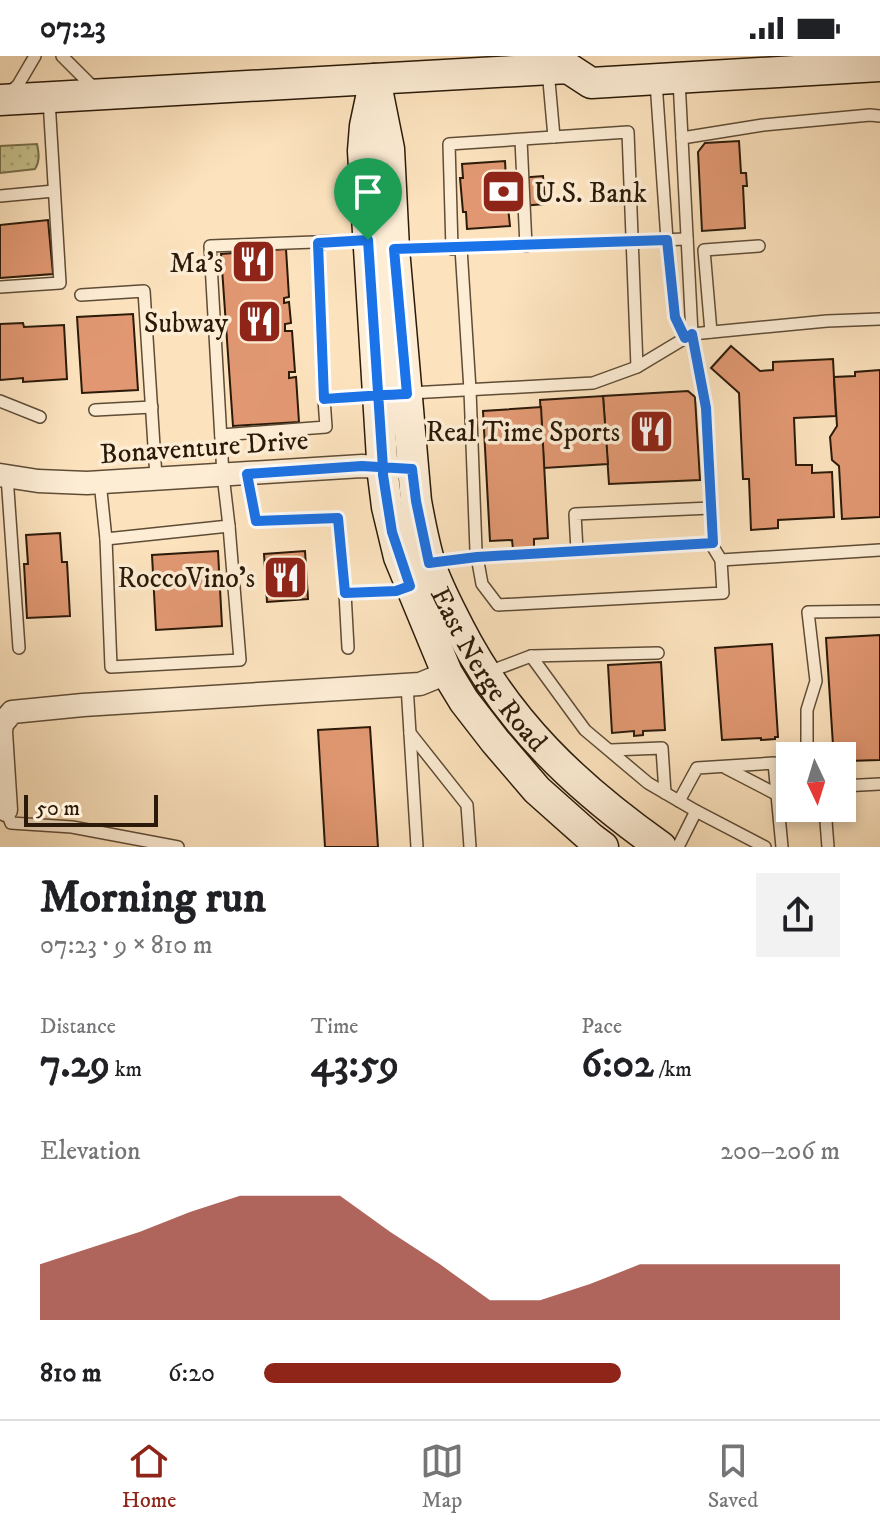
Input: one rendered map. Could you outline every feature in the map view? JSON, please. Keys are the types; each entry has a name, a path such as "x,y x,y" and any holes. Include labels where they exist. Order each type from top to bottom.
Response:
{"main road":[{"path":"0,100 375,73 565,64 591,83 880,66"},
{"name":"East Nerge Road","path":"375,73 389,149 381,245 398,468 387,507 392,532 410,586 447,673 464,701 537,790 603,847"},
{"name":"East Nerge Road","path":"398,468 416,501 429,563 443,597 484,674 520,723 550,754 593,796 661,847"}],"street":[{"name":"Bonaventure Drive","path":"4,475 38,481 100,482 362,466 398,468"},
{"path":"6,810 1,732 2,724 12,712 420,684 447,673"}],"lane":[{"path":"0,100 18,85 35,56"},
{"path":"62,56 100,94"},
{"path":"554,137 565,64"},
{"path":"637,367 628,132 449,144 470,390 477,557 482,584 498,605 723,593 721,560 713,547 706,408 688,336 682,138 668,79"},
{"path":"668,79 667,240 675,317 688,336"},
{"path":"0,287 60,283 49,97"},
{"path":"682,138 763,125 880,116"},
{"path":"521,140 526,246"},
{"path":"0,196 54,191"},
{"path":"100,482 106,539 111,667 240,660 223,475 210,246 318,243 457,248 687,239"},
{"path":"221,435 326,427 318,243"},
{"path":"711,332 704,250 759,246"},
{"path":"81,295 144,291 156,477"},
{"path":"324,399 593,383 637,367 688,336 827,321 880,319"},
{"path":"0,401 40,417"},
{"path":"95,410 152,407"},
{"path":"247,474 256,521 338,518 348,648"},
{"path":"4,475 19,648"},
{"path":"577,551 575,514 711,508"},
{"path":"106,539 229,526"},
{"path":"429,563 477,557 713,543"},
{"path":"721,560 880,550"},
{"path":"345,593 396,591 410,586"},
{"path":"807,742 807,710 816,681 808,612 880,611"},
{"path":"484,674 531,656 658,653"},
{"path":"531,656 585,730 648,783 765,847"},
{"path":"407,685 417,847"},
{"path":"410,733 467,805 470,847"},
{"path":"611,750 662,748 665,793"},
{"path":"679,801 697,768 774,763 776,779"},
{"path":"724,767 776,794"},
{"path":"856,785 880,784"},
{"path":"6,810 11,823 72,827 178,847"},
{"path":"678,847 696,811"},
{"path":"780,822 782,847"},
{"path":"826,822 828,847"}],"shaded area":[{"path":"37,144 39,157 35,169 0,173 0,146"}],"building":[{"path":"739,141 741,173 746,173 747,186 743,186 745,228 702,231 698,152 705,143"},
{"name":"U.S. Bank","path":"505,161 506,179 543,176 545,204 508,207 510,226 467,229 460,178 463,178 462,164"},
{"path":"48,220 53,274 0,278 0,225"},
{"path":"286,249 289,297 284,298 284,303 289,302 291,323 285,324 285,331 292,331 295,372 289,372 289,378 296,377 299,422 233,426 221,254"},
{"path":"133,314 138,390 82,393 77,317"},
{"path":"23,323 24,327 64,325 67,379 0,380 0,324"},
{"path":"731,346 760,371 773,370 773,362 833,359 836,416 794,418 796,465 812,465 812,473 832,472 834,517 778,520 778,528 751,530 749,479 743,479 739,393 711,368"},
{"path":"880,370 880,517 842,519 839,466 832,460 830,437 837,426 834,377"},
{"name":"Real Time Sports","path":"688,391 695,397 700,480 609,484 603,396"},
{"path":"603,396 608,464 544,468 540,400"},
{"path":"541,407 548,538 534,539 534,548 513,549 512,540 490,541 483,411"},
{"path":"60,533 62,562 67,562 70,616 27,618 26,535"},
{"path":"218,551 222,626 156,630 152,555"},
{"name":"RoccoVino's","path":"305,551 308,599 267,602 264,554"},
{"path":"880,635 880,760 856,761 856,742 833,742 826,638"},
{"path":"772,644 778,737 722,740 715,648"},
{"path":"661,662 665,730 643,731 643,735 634,736 634,731 612,733 608,665"},
{"path":"370,727 378,847 325,847 318,730"}],"place":[{"name":"U.S. Bank","path":"503,192"},
{"name":"Ma's","path":"254,262"},
{"name":"Subway","path":"259,322"},
{"name":"Real Time Sports","path":"651,431"},
{"name":"RoccoVino's","path":"286,577"}],"route":[{"path":"368,240 318,243 324,399 378,395 407,394 394,249 667,240 675,317 685,338 692,334 706,408 713,543 477,557 429,563 412,469 383,468 362,466 247,474 256,521 338,518 345,593 396,591 410,586 392,532 383,475 383,468 378,395 368,240"}]}
